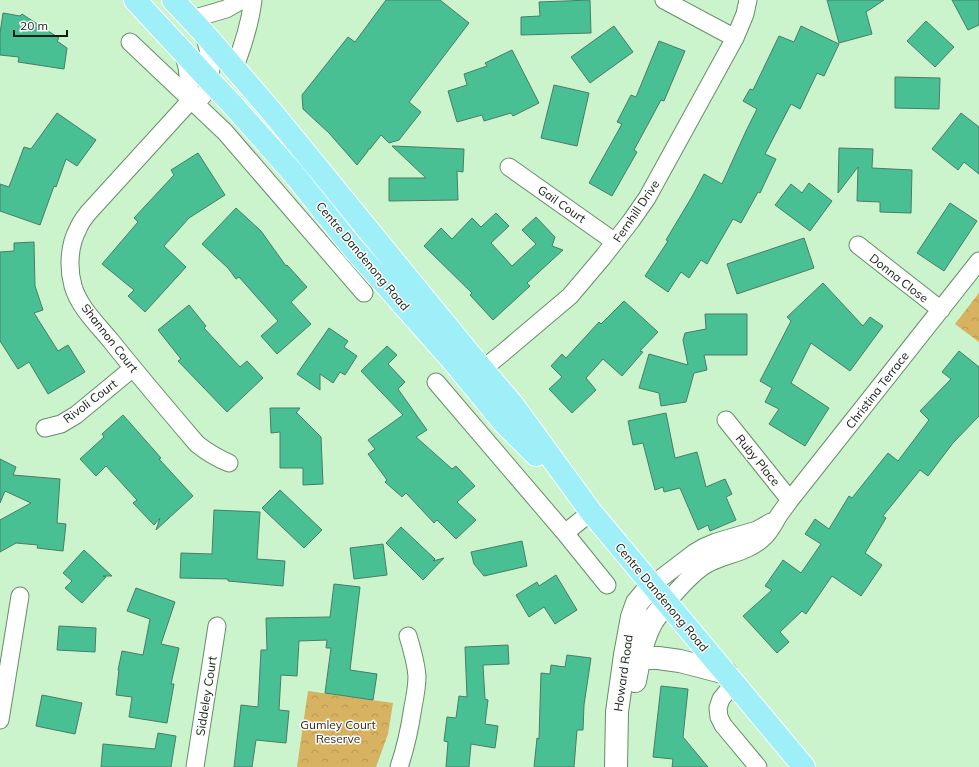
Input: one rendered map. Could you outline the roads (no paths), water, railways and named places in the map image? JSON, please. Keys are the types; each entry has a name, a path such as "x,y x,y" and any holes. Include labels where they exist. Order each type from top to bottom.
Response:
{"main road":[{"name":"Centre Dandenong Road","path":"135,0 231,103 293,173 352,247 452,360 476,375"},
{"name":"Centre Dandenong Road","path":"173,0 272,112 476,375 504,423 591,512 804,767"},
{"name":"Howard Road","path":"617,767 617,712 632,617 637,603 652,585"},
{"name":"Howard Road","path":"617,767 646,634 653,620 666,602"},
{"path":"640,658 658,658 680,661 730,678"}],"street":[{"path":"210,81 210,55 197,26 242,0"},
{"path":"234,69 243,46 253,0"},
{"path":"664,0 735,38"},
{"name":"Fernhill Drive","path":"476,375 570,296 615,242 647,198 735,38 745,14 748,0"},
{"name":"Centre Dandenong Road","path":"130,42 225,132 364,293"},
{"path":"183,52 187,67 191,100"},
{"name":"Shannon Court","path":"210,81 206,92 198,100 191,100 88,214 78,229 72,244 71,274 73,286 78,298 89,314 133,368 197,444 216,457 229,463"},
{"name":"Gail Court","path":"509,167 615,242"},
{"name":"Donna Close","path":"858,245 941,310"},
{"name":"Christina Terrace","path":"666,602 695,572 705,565 716,559 739,552 764,538 790,500 979,261"},
{"name":"Rivoli Court","path":"45,428 61,424 76,415 133,368"},
{"path":"436,382 607,585"},
{"name":"Ruby Place","path":"726,420 790,500"},
{"path":"564,533 591,512"},
{"name":"Christina Terrace","path":"652,585 704,547 757,530 776,519"},
{"path":"0,720 20,596"},
{"name":"Siddeley Court","path":"195,767 217,626"},
{"path":"399,767 405,748 411,718 417,676 408,636"},
{"path":"730,678 718,708 718,716 723,725 758,767"}],"park label":[{"name":"Gumley Court Reserve","path":"338,731"}]}
